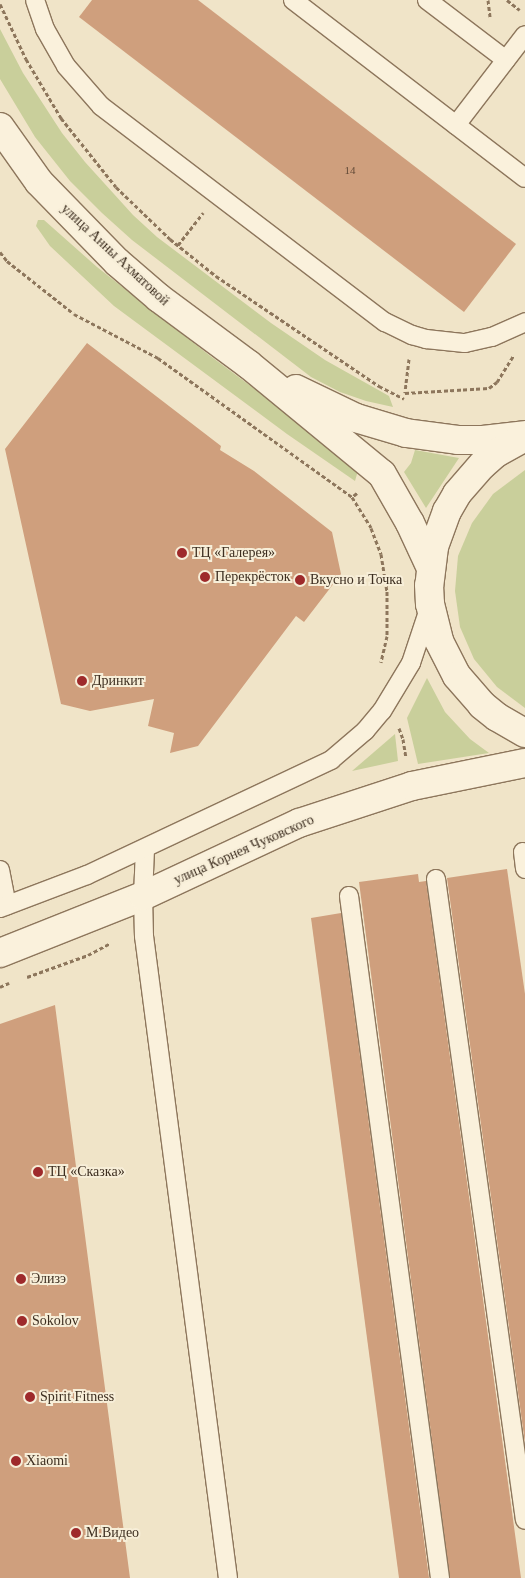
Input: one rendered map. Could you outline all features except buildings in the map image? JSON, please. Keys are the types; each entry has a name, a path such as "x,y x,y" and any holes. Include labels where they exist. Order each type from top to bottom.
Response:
{"street":[{"name":"улица Анны Ахматовой","path":"0,127 39,182 110,255 159,298 248,364 382,474 410,523 430,566"},
{"name":"улица Анны Ахматовой","path":"248,364 356,418 406,433 458,440 525,436"},
{"path":"525,436 496,453 482,465 457,494 439,528 430,566 430,604 439,642 457,676 468,691 489,711 525,733"},
{"name":"улица Корнея Чуковского","path":"0,953 143,896 299,823 412,786 525,763"}],"lane":[{"path":"35,0 45,29 66,66 101,106 385,322 412,335 441,342 465,342 492,337 525,322"},
{"path":"427,0 506,60"},
{"path":"298,1 525,178"},
{"path":"456,125 525,35"},
{"path":"0,870 3,906 87,875 331,760 365,732 382,711 411,663 430,604"},
{"path":"145,848 144,936 228,1578"},
{"path":"436,879 525,1520"},
{"path":"349,896 440,1578"}],"path":[{"path":"507,0 525,14"},
{"path":"0,4 26,59 61,118 116,187 178,246 232,287 379,386 411,402"},
{"path":"178,246 217,194"},
{"path":"0,252 7,261 74,314 158,358 352,497 371,528 381,554 386,591 387,636 380,668"},
{"path":"404,399 412,335"},
{"path":"405,393 489,388 497,382 516,351"},
{"path":"352,497 364,488"},
{"path":"396,721 404,739 407,762"}],"green space":[{"path":"0,29 23,73 62,133 85,162 133,215 157,237 271,323 325,360 389,396 393,407 366,401 340,392 311,377 132,240 102,213 70,181 35,137 0,79"},
{"path":"38,220 44,220 97,267 209,355 359,467 355,481 287,434 114,306 50,246 36,226"},
{"path":"415,450 459,458 426,508 404,472 411,463"},
{"path":"525,470 525,708 497,687 474,659 460,627 455,591 458,556 472,523 493,494"},
{"path":"427,678 445,712 470,739 489,753 418,764 407,718"},
{"path":"395,734 398,761 352,771"}],"place":[{"name":"ТЦ «Галерея»","path":"182,553"},
{"name":"Перекрёсток","path":"205,577"},
{"name":"Вкусно и Точка","path":"300,580"},
{"name":"Дринкит","path":"82,681"},
{"name":"ТЦ «Сказка»","path":"38,1172"},
{"name":"Элизэ","path":"21,1279"},
{"name":"Sokolov","path":"22,1321"},
{"name":"Spirit Fitness","path":"30,1397"},
{"name":"Xiaomi","path":"16,1461"},
{"name":"М.Видео","path":"76,1533"}]}
